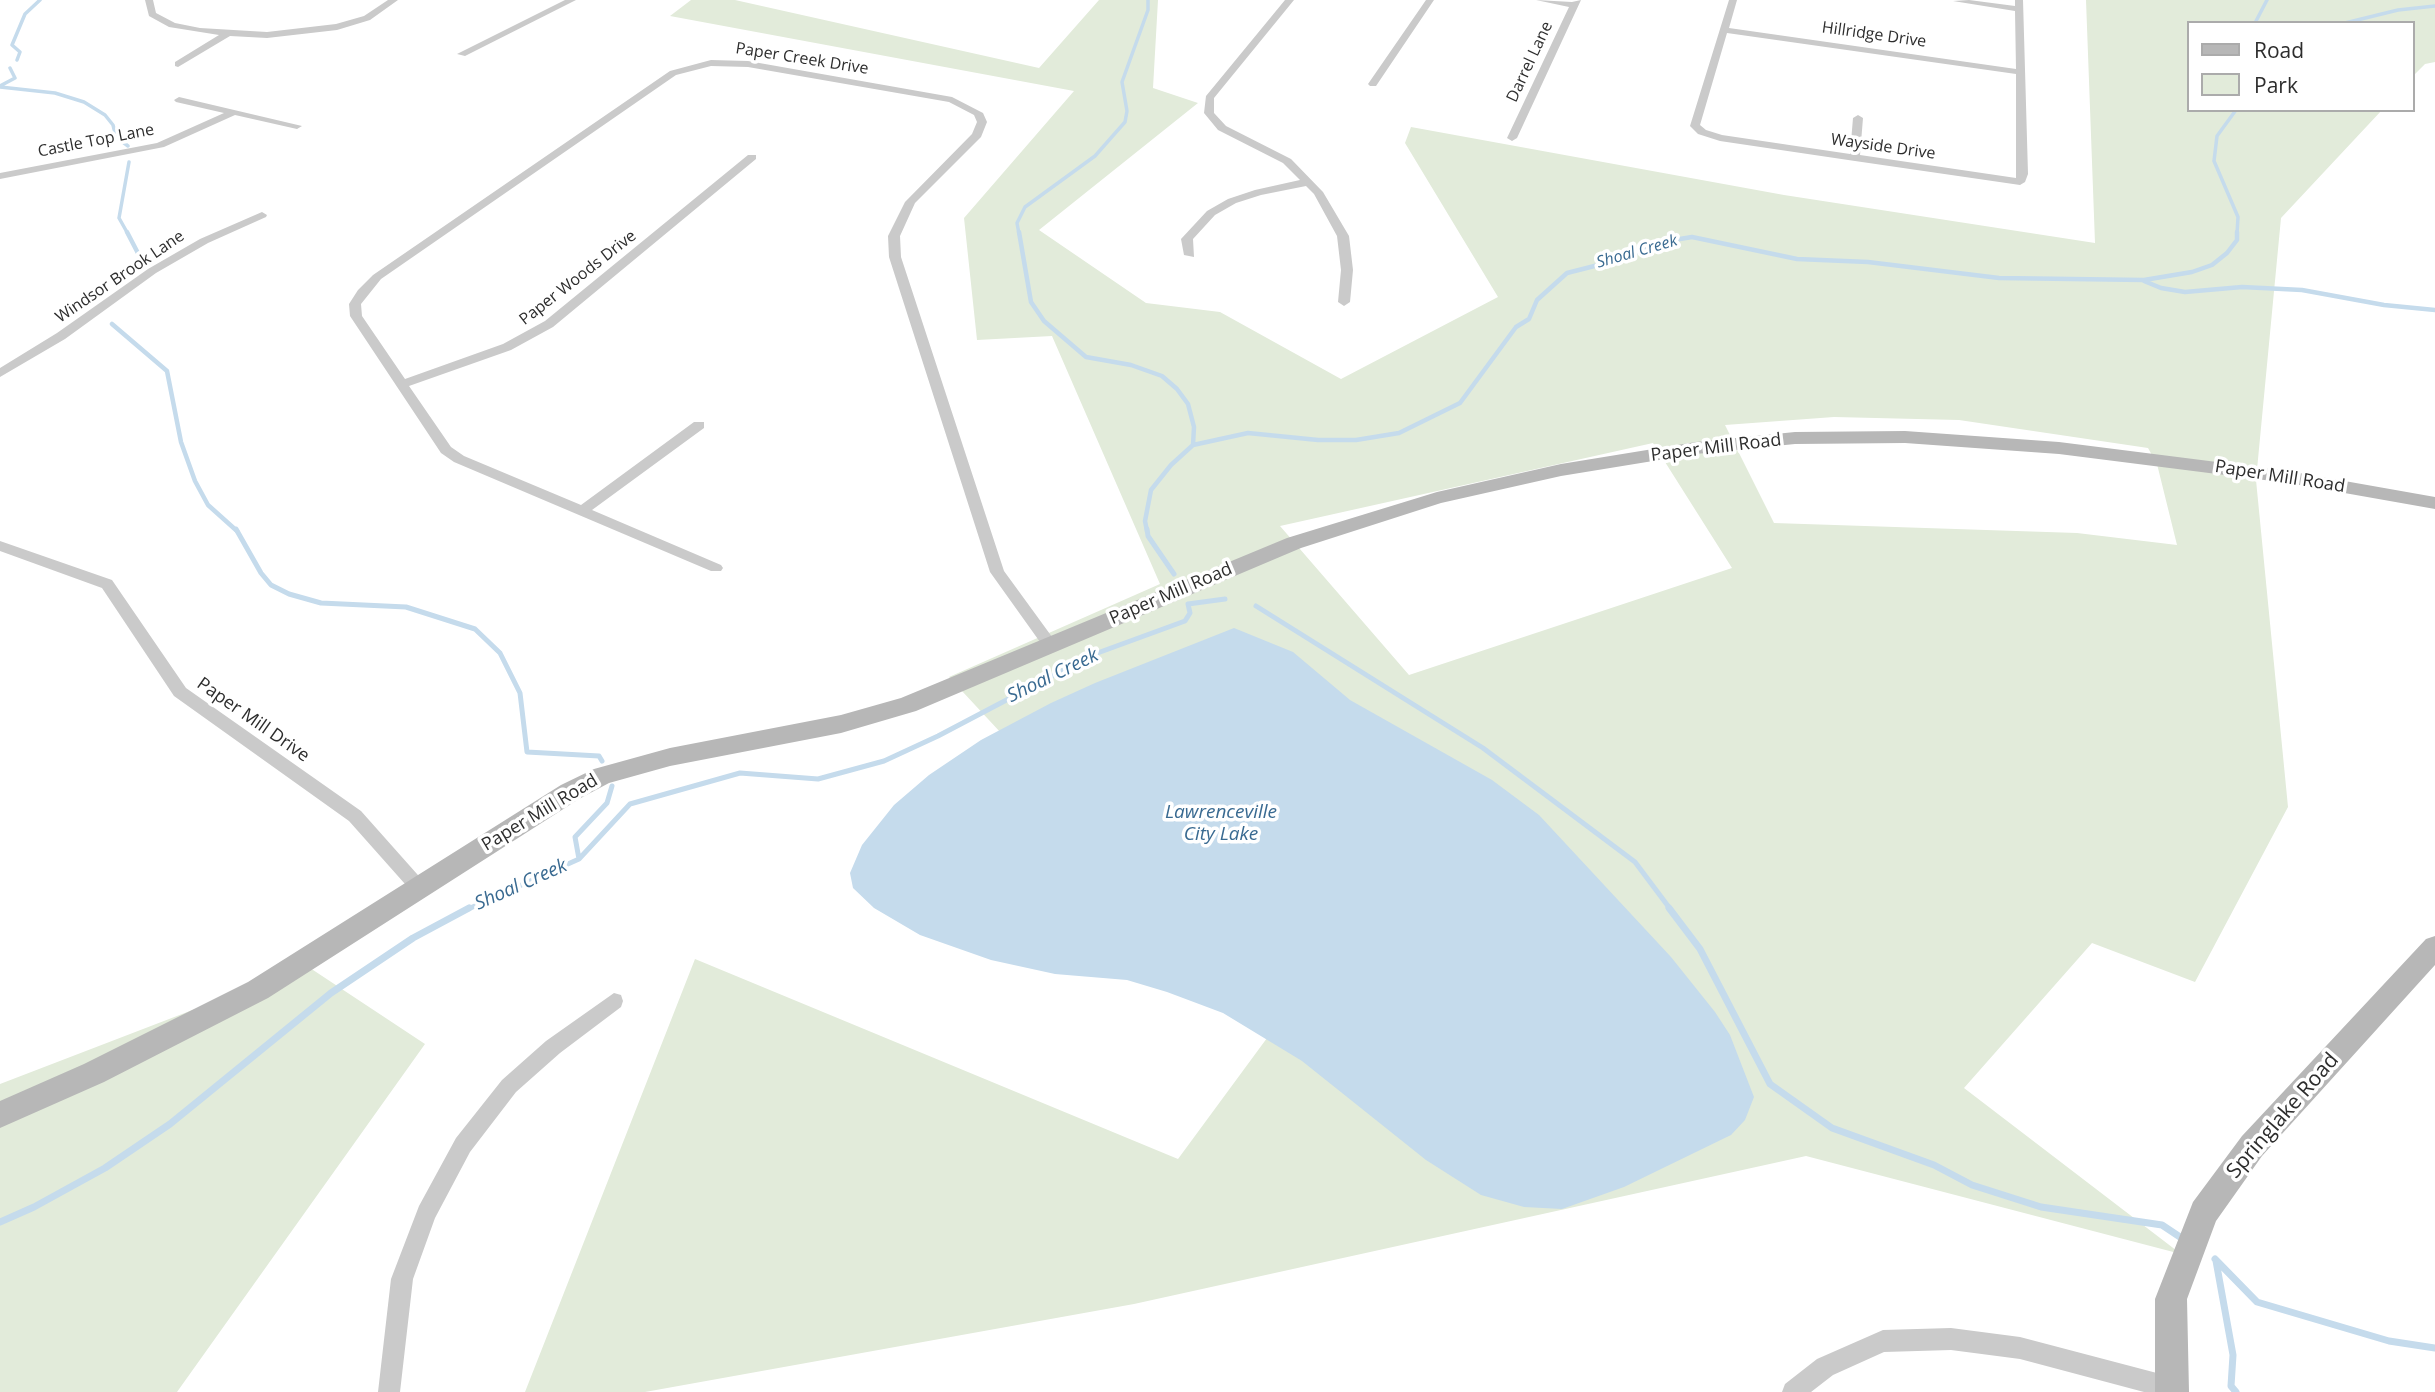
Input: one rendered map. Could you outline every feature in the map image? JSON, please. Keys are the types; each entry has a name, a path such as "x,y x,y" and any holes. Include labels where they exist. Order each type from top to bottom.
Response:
{"street":[{"path":"149,0 152,14 172,25 227,34 267,35 337,27 368,18 394,0"},
{"path":"462,54 572,0"},
{"path":"1290,0 1209,98 1209,113 1222,128 1287,161 1318,192 1343,236 1347,270 1344,302"},
{"path":"1373,84 1430,0"},
{"path":"1540,0 1575,3"},
{"name":"Wayside Drive","path":"1733,0 1695,126 1702,132 1720,138 2020,182 2023,174 2019,5"},
{"path":"1957,1 2019,5"},
{"name":"Darrel Lane","path":"1512,138 1575,3"},
{"name":"Hillridge Drive","path":"1723,30 2020,72"},
{"path":"178,64 227,34"},
{"name":"Paper Creek Drive","path":"716,568 459,459 446,450 356,316 355,304 362,292 388,270 666,76 711,64 748,64 952,100 978,113 982,122 977,135 910,202 894,236 895,257 997,572 1050,645"},
{"path":"179,100 297,126"},
{"name":"Castle Top Lane","path":"0,176 160,145 234,112"},
{"path":"1855,158 1858,118"},
{"name":"Paper Woods Drive","path":"401,385 528,338 549,324 752,158"},
{"path":"1190,255 1187,239 1211,213 1232,201 1259,192 1308,182"},
{"name":"Windsor Brook Lane","path":"0,373 61,336 152,271 204,241 262,215"},
{"path":"582,511 699,425"},
{"name":"Paper Mill Road","path":"0,1115 94,1073 258,990 570,792 602,776 670,757 841,724 908,705 1294,543 1437,498 1561,470 1696,448 1795,438 1905,437 2059,447 2288,477 2435,503"},
{"name":"Paper Mill Drive","path":"0,546 107,584 180,692 355,816 419,888"},
{"name":"Springlake Road","path":"2172,1390 2171,1299 2204,1212 2252,1146 2435,947"},
{"path":"388,1392 402,1279 426,1213 463,1146 509,1086 553,1047 614,1001"},
{"path":"1793,1392 1825,1367 1883,1341 1951,1339 2020,1348 2172,1390"}],"green space":[{"path":"691,0 735,0 1039,68 1099,0 1158,0 1153,88 1198,103 1039,230 1146,303 1220,312 1341,379 1498,297 1405,143 1411,127 1784,195 2095,243 2086,0 2435,0 2435,62 2425,64 2414,75 2414,21 2186,21 2186,112 2380,112 2281,218 2256,480 2288,807 2195,982 2092,943 1964,1088 2181,1254 1806,1156 1134,1304 645,1392 525,1392 695,959 1178,1159 1373,894 1001,733 949,677 1160,584 1052,336 977,340 964,218 1074,91 670,16","holes":["1834,417 1959,420 2148,448 2157,464 2177,545 2077,533 1774,523 1725,425","1653,443 1732,568 1409,675 1280,526"]},
{"path":"307,966 425,1044 177,1392 0,1392 0,1084"}],"water":[{"name":"Lawrenceville City Lake","path":"1234,628 1293,652 1350,700 1492,780 1539,815 1671,957 1730,1035 1754,1097 1745,1120 1731,1135 1624,1187 1562,1209 1524,1207 1481,1195 1426,1160 1302,1061 1223,1013 1127,980 1055,974 991,960 920,935 874,908 853,888 850,873 862,845 894,805 929,775 981,740 1051,703"}],"waterway":[{"path":"17,60 20,52 12,45 25,14 40,0"},
{"path":"1019,234 1017,223 1025,207 1095,156 1125,122 1127,111 1122,82 1148,10 1148,0"},
{"path":"2256,21 2267,0"},
{"name":"Shoal Creek","path":"2353,21 2398,10 2435,6"},
{"path":"0,86 15,78 10,68"},
{"path":"0,87 55,93 84,102 105,115 113,125 116,137 128,146"},
{"name":"Shoal Creek","path":"2235,112 2217,136 2214,161 2238,217 2237,234"},
{"path":"128,234 119,218 129,162"},
{"path":"127,232 141,259"},
{"path":"1019,232 1031,302 1044,321 1086,357 1131,365 1162,376 1177,389 1188,404 1194,427 1193,445"},
{"name":"Shoal Creek","path":"1193,445 1248,433 1318,440 1356,440 1399,433 1460,403 1516,327 1529,319 1537,300 1567,273 1618,260 1662,242 1692,237 1797,259 1868,262 1999,278 2144,280 2192,272 2212,265 2227,253 2237,240 2237,234"},
{"path":"2144,281 2161,288 2185,292 2242,287 2302,290 2384,305 2435,310"},
{"path":"112,324 167,371 181,442 195,481 208,505 237,531"},
{"name":"Shoal Creek","path":"1147,531 1145,521 1151,490 1171,465 1193,445"},
{"path":"236,529 261,573 271,585 289,594 321,603 406,607 475,629 500,653 520,693 527,752 599,756 602,761"},
{"name":"Shoal Creek","path":"1147,529 1148,536 1174,574"},
{"name":"Shoal Creek","path":"579,859 630,804 740,773 818,779 884,761 938,736 1092,655 1185,621 1190,613 1188,604 1225,599"},
{"path":"1256,606 1483,748 1635,862 1671,910"},
{"path":"579,859 575,837 607,803 612,786"},
{"name":"Shoal Creek","path":"466,910 579,859"},
{"name":"Shoal Creek","path":"0,1222 34,1207 105,1168 170,1124 331,993 413,938 469,908"},
{"path":"1669,908 1700,949 1770,1084 1832,1128 1934,1165 1972,1185 2041,1207 2162,1225 2180,1237"},
{"path":"2215,1259 2257,1302 2389,1341 2435,1348"},
{"path":"2216,1261 2233,1355 2231,1386 2236,1392"}]}
